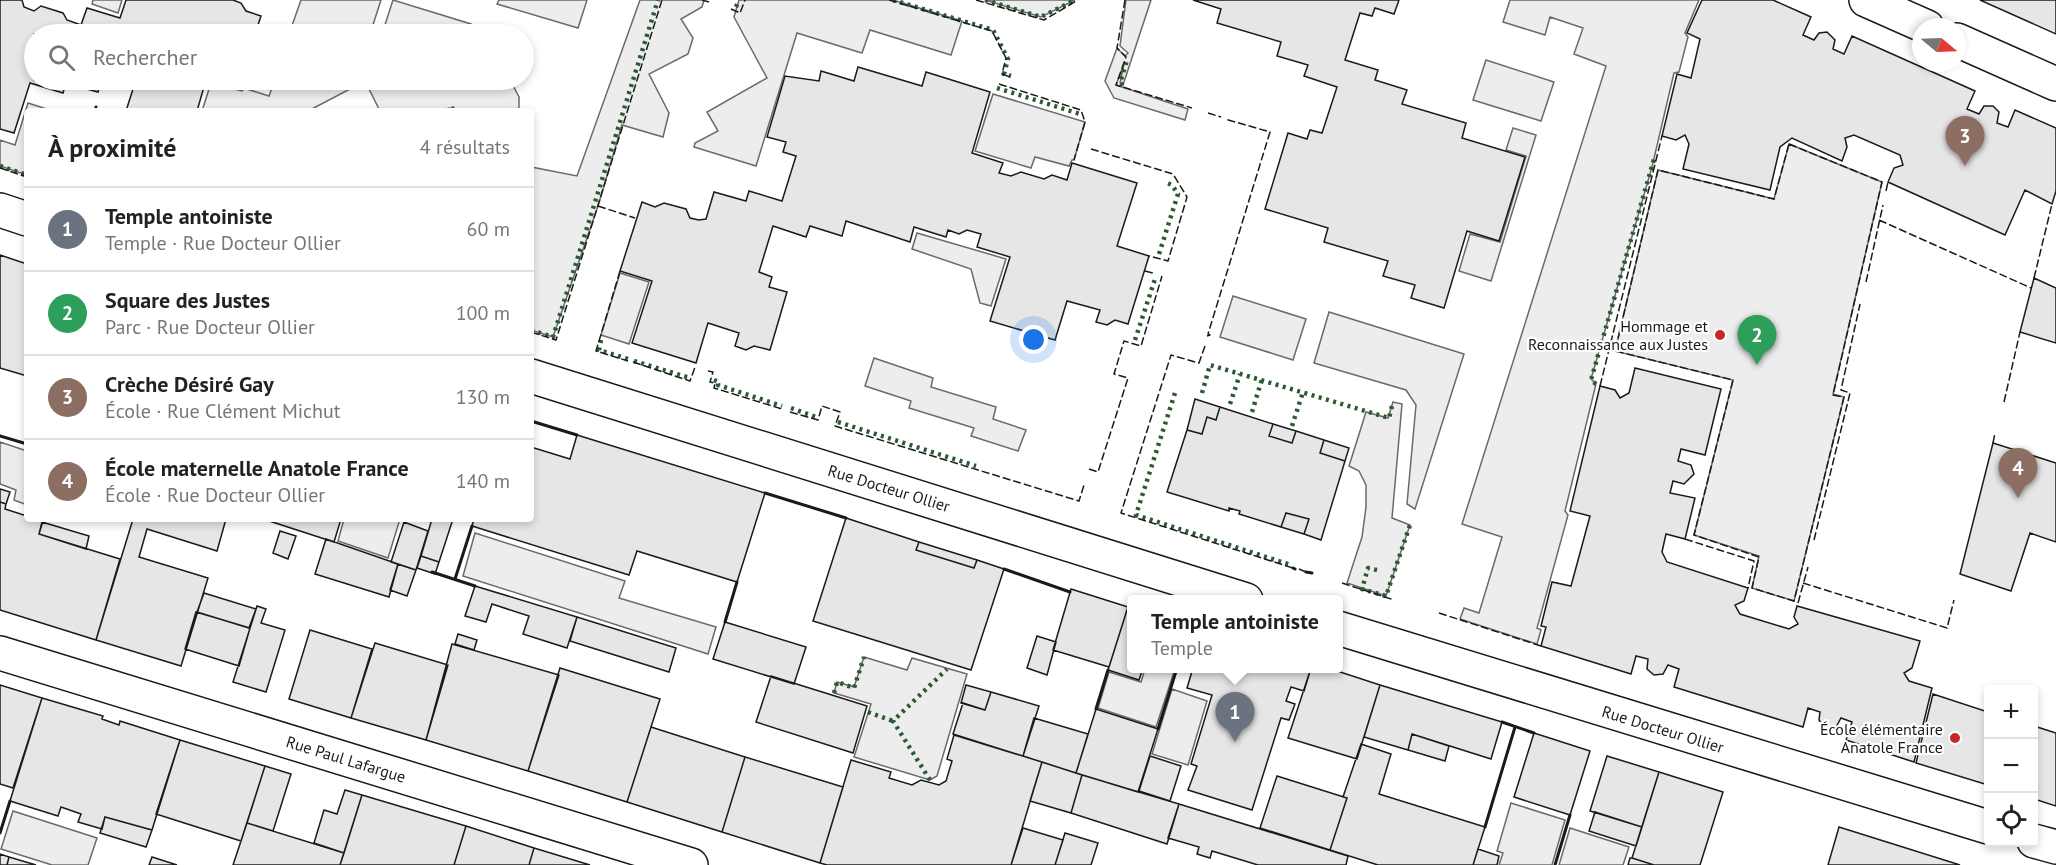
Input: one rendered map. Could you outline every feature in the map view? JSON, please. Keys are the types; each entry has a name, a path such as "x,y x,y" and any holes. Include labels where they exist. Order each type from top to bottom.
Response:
{"street":[{"path":"1866,0 1912,20"},
{"path":"1966,44 2056,84"},
{"path":"0,210 24,218"},
{"name":"Rue Docteur Ollier","path":"534,377 1230,595"},
{"name":"Rue Docteur Ollier","path":"1343,630 1984,825"},
{"name":"Rue Paul Lafargue","path":"0,653 691,865"},
{"path":"2038,842 2056,848"}],"shaded area":[{"path":"93,0 122,0 118,13 92,4"},
{"path":"301,0 381,0 373,24 293,24"},
{"path":"393,0 471,24 385,24"},
{"path":"499,0 587,0 578,28 497,4"},
{"path":"640,0 704,0 702,7 681,19 693,38 688,54 649,74 669,113 663,137 622,125 598,206 553,337 534,331 534,168 577,176"},
{"path":"739,0 893,0 962,21 951,55 870,30 862,53 797,33 756,166 694,147 695,143 718,131 707,112 767,78 734,17"},
{"path":"985,0 1075,0 1041,17"},
{"path":"1126,0 1151,0 1123,85 1120,83 1124,64 1116,85 1188,109 1185,120 1114,98 1105,81 1117,48 1125,56 1128,53 1120,46"},
{"path":"1510,0 1699,0 1685,33 1688,37 1679,72 1674,73 1652,167 1591,379 1596,384 1565,511 1568,515 1537,628 1541,630 1537,644 1460,619 1464,608 1479,613 1502,537 1462,524 1606,66 1574,54 1583,28 1550,17 1545,35 1503,22"},
{"path":"1486,60 1554,82 1541,121 1473,100"},
{"path":"209,90 250,90 269,96 271,90 348,90 314,108 203,108"},
{"path":"370,90 515,90 519,97 519,108 378,108"},
{"path":"993,94 1085,122 1074,160 1069,166 1035,157 1031,168 975,151"},
{"path":"28,103 44,108 26,108"},
{"path":"24,116 24,174 0,166 0,140 15,145"},
{"path":"1513,128 1536,135 1491,281 1459,271 1470,234 1500,242 1526,156 1506,150"},
{"path":"1789,144 1882,182 1833,394 1844,397 1794,601 1752,588 1759,556 1694,535 1733,380 1615,351 1658,170 1774,199"},
{"path":"917,233 1006,259 991,306 980,303 971,269 912,249"},
{"path":"620,273 649,282 629,344 601,335"},
{"path":"1233,296 1306,319 1293,360 1220,337"},
{"path":"1329,312 1464,354 1415,509 1407,504 1416,405 1406,390 1314,363"},
{"path":"874,358 933,378 931,387 996,407 993,419 1026,430 1018,451 971,436 974,428 909,408 911,401 865,386"},
{"path":"1393,402 1402,404 1392,518 1410,525 1386,596 1347,583 1362,537 1366,507 1366,485 1359,471 1349,466 1366,412 1388,418"},
{"path":"0,442 24,450 24,504 14,500 16,490 0,484"},
{"path":"343,522 399,522 388,558 338,541"},
{"path":"475,533 625,581 619,598 716,627 708,654 463,576"},
{"path":"864,657 907,670 912,658 967,674 937,776 930,780 854,757 871,704 834,693 837,682 854,687"},
{"path":"1109,672 1141,682 1144,673 1174,673 1156,727 1098,708"},
{"path":"1172,689 1207,701 1188,765 1152,754"},
{"path":"1511,803 1565,820 1552,865 1499,865 1503,853 1497,851"},
{"path":"13,811 97,838 88,865 52,865 1,849"},
{"path":"1570,828 1629,847 1623,865 1559,865"}],"building":[{"path":"0,0 22,0 24,7 34,11 41,6 63,13 67,20 78,24 24,24 24,90 28,90 14,133 0,129"},
{"path":"126,0 233,0 241,3 246,11 261,16 258,24 81,24 87,8 120,18"},
{"path":"1193,0 1399,0 1394,14 1375,8 1372,16 1360,13 1345,60 1378,70 1375,80 1407,90 1402,104 1466,123 1462,138 1525,157 1499,241 1467,231 1444,308 1411,298 1415,285 1383,276 1388,261 1324,242 1328,228 1265,209 1288,133 1307,139 1310,130 1322,133 1337,87 1304,76 1308,65 1277,56 1281,42 1217,23 1221,9"},
{"path":"1702,0 1773,0 1811,17 1803,35 1814,40 1819,33 1827,32 1835,40 1833,49 1844,54 1852,36 1912,63 1912,72 1933,72 1975,91 1967,109 1979,114 1984,106 1993,106 1999,112 1997,123 2008,127 2015,110 2056,128 2056,191 2052,204 2025,190 2005,235 1888,182 1894,168 1903,165 1900,155 1854,135 1845,138 1847,147 1842,161 1792,138 1780,147 1770,190 1683,169 1689,144 1685,135 1676,140 1662,136 1677,74 1691,78 1700,39 1687,33"},
{"path":"1980,0 2056,0 2056,34"},
{"path":"858,67 922,86 926,72 990,92 972,153 1003,163 999,173 1011,176 1021,172 1044,179 1052,175 1067,180 1072,163 1137,183 1117,246 1149,256 1128,324 1115,320 1107,325 1096,322 1100,310 1067,301 1055,340 990,321 1010,257 977,247 981,234 967,230 959,234 948,230 946,237 914,227 910,242 846,221 842,236 810,226 806,237 773,226 759,272 772,277 769,287 787,292 770,350 754,346 746,350 735,346 739,333 708,323 696,363 632,343 652,281 620,271 642,202 655,207 664,203 686,209 690,218 699,220 706,219 714,192 746,201 749,191 782,201 796,156 783,152 786,142 767,137 785,76 819,81 821,71 854,81"},
{"path":"133,90 203,90 198,108 127,108"},
{"path":"0,255 24,263 24,375 0,368"},
{"path":"2034,278 2056,288 2056,343 2020,332"},
{"path":"1635,368 1721,389 1705,455 1681,449 1678,461 1691,465 1694,474 1684,484 1673,481 1670,493 1695,498 1685,539 1666,534 1662,552 1667,562 1748,588 1744,601 1735,605 1740,614 1789,629 1798,624 1794,617 1797,606 1920,641 1912,668 1904,673 1909,681 1932,688 1914,762 1846,740 1852,722 1841,718 1836,727 1825,728 1819,720 1820,712 1808,708 1803,727 1674,687 1679,669 1668,665 1663,674 1654,675 1647,669 1648,659 1636,656 1631,674 1541,646 1546,627 1541,626 1552,582 1571,586 1590,516 1570,511 1600,386 1615,390 1620,398 1629,393"},
{"path":"1195,399 1220,407 1216,420 1207,417 1202,434 1187,430"},
{"path":"1220,407 1273,424 1269,436 1292,443 1296,431 1324,440 1320,453 1345,461 1321,540 1304,534 1309,519 1286,513 1281,527 1239,514 1240,511 1229,508 1229,511 1167,492 1187,430 1202,434 1207,417 1216,420"},
{"path":"1273,424 1296,431 1292,443 1269,436"},
{"path":"577,435 765,493 737,582 637,551 629,575 472,526 473,522 534,522 534,448 570,459"},
{"path":"1324,440 1349,448 1345,461 1320,453"},
{"path":"1993,443 2056,463 2056,542 2030,533 2011,591 1960,574"},
{"path":"0,489 10,492 6,504 0,502"},
{"path":"0,502 6,504 5,509 24,515 24,522 43,522 39,534 120,559 96,640 0,610"},
{"path":"1286,513 1309,519 1304,534 1281,527"},
{"path":"846,518 919,542 916,550 974,568 977,560 1004,569 971,670 813,621"},
{"path":"42,522 89,536 86,549 39,534"},
{"path":"132,522 225,522 217,551 147,529 139,557 208,578 181,666 96,640"},
{"path":"272,522 340,522 334,542"},
{"path":"404,522 428,531 416,570 391,562"},
{"path":"431,522 452,522 439,562 421,556"},
{"path":"280,531 296,536 288,559 273,553"},
{"path":"326,539 398,564 389,597 315,574"},
{"path":"919,542 977,560 974,568 916,550"},
{"path":"421,556 439,562 435,574 417,568"},
{"path":"398,564 416,570 407,596 390,590"},
{"path":"475,586 577,617 567,648 523,634 529,616 492,604 486,622 465,616"},
{"path":"1071,589 1127,607 1109,667 1053,650"},
{"path":"204,593 256,609 249,628 197,612"},
{"path":"257,606 266,609 261,623 285,630 266,692 233,682"},
{"path":"1127,610 1127,673 1141,673 1139,680 1108,670"},
{"path":"196,612 250,628 239,666 185,649"},
{"path":"577,617 676,648 669,672 570,641"},
{"path":"725,622 806,647 794,684 713,659"},
{"path":"310,630 372,649 351,718 289,699"},
{"path":"458,634 477,640 474,650 455,644"},
{"path":"1037,636 1056,642 1047,675 1027,668"},
{"path":"375,643 448,665 426,740 351,718"},
{"path":"452,644 559,675 528,771 426,740"},
{"path":"560,668 660,699 627,802 528,771"},
{"path":"1192,673 1309,673 1304,691 1291,687 1286,701 1295,704 1289,720 1281,718 1252,810 1188,790 1197,766 1191,764 1212,695 1187,688"},
{"path":"1309,673 1343,673 1380,685 1357,759 1288,738"},
{"path":"771,676 867,706 853,753 756,722"},
{"path":"0,685 42,698 13,788 0,784"},
{"path":"966,685 991,692 985,710 961,703"},
{"path":"1380,685 1502,722 1491,759 1412,734 1408,750 1364,737"},
{"path":"991,692 1039,706 1023,756 953,734 963,703 985,710"},
{"name":"École élémentaire Anatole France","path":"1933,694 1984,711 1984,784 1916,763"},
{"path":"42,698 103,716 102,719 119,725 120,721 180,740 152,830 105,817 102,829 78,822 81,814 61,807 58,816 10,801"},
{"path":"1096,709 1158,729 1138,792 1076,773"},
{"path":"1034,718 1088,734 1076,773 1023,756"},
{"path":"651,727 745,757 722,832 627,802"},
{"path":"2038,727 2056,733 2056,806 2038,800"},
{"path":"1534,733 1590,751 1570,815 1514,797"},
{"path":"1412,734 1449,746 1445,761 1408,750"},
{"path":"954,735 1042,762 1011,865 827,865 820,863 851,760 891,772 889,778 912,785 921,780 939,785 946,781 952,761 947,759"},
{"path":"180,740 265,766 241,841 156,814"},
{"path":"1361,744 1391,754 1379,794 1485,827 1473,865 1378,865 1330,850 1347,798 1343,797"},
{"path":"1150,756 1181,766 1170,801 1139,791"},
{"path":"1607,756 1659,772 1642,827 1590,811"},
{"path":"745,757 843,787 820,863 722,832"},
{"path":"1042,762 1082,775 1071,813 1030,801"},
{"path":"265,766 291,774 273,831 247,823"},
{"path":"1659,772 1723,792 1700,865 1654,865 1632,858"},
{"path":"1082,775 1179,804 1167,844 1071,813"},
{"path":"1277,776 1347,798 1330,850 1260,828"},
{"path":"345,790 362,795 344,853 314,843 324,810 337,814"},
{"path":"362,795 466,826 454,865 340,865"},
{"path":"1179,804 1348,856 1346,865 1258,865 1212,851 1210,858 1197,854 1199,847 1168,838"},
{"path":"1595,812 1642,827 1636,846 1589,831"},
{"path":"105,817 152,830 146,847 100,833"},
{"path":"247,823 344,853 340,865 233,865"},
{"path":"466,826 534,848 529,865 454,865"},
{"path":"1839,827 1960,865 1828,865"},
{"path":"1023,828 1063,840 1055,865 1011,865"},
{"path":"1065,833 1098,843 1091,865 1055,865"},
{"path":"534,848 590,865 529,865"},
{"path":"1478,849 1499,856 1497,865 1473,865"},
{"path":"0,854 9,857 7,865 0,865"},
{"path":"9,857 36,865 7,865"},
{"path":"152,857 177,865 149,865"},
{"path":"1632,858 1654,865 1628,865"}],"hedge":[{"path":"534,331 553,337 658,0"},
{"path":"736,7 739,0"},
{"path":"893,0 993,30 1008,59 1004,74 1011,76"},
{"path":"985,0 1041,17 1075,0"},
{"path":"1123,85 1120,83 1127,60"},
{"path":"997,88 1080,114"},
{"path":"1596,384 1591,380 1654,159"},
{"path":"0,166 24,174"},
{"path":"1159,254 1178,194 1172,185 1165,182"},
{"path":"1135,340 1155,279"},
{"path":"601,340 599,350 628,359"},
{"path":"634,361 690,378"},
{"path":"1202,393 1210,365 1389,418 1393,402"},
{"path":"1230,404 1240,374"},
{"path":"1252,412 1262,379"},
{"path":"714,380 719,382 718,385 782,406"},
{"path":"1292,426 1303,392"},
{"path":"1175,393 1136,515 1291,565"},
{"path":"791,408 816,417"},
{"path":"838,422 976,466"},
{"path":"1377,570 1368,568 1362,589 1386,596 1410,525"},
{"path":"834,693 837,682 854,688 864,657"},
{"path":"930,780 893,721 947,669"},
{"path":"868,712 893,721"}],"fence":[{"path":"534,333 556,340 662,0"},
{"path":"702,0 709,2"},
{"path":"731,9 740,13 745,0"},
{"path":"889,0 992,31 1006,58 1002,74 1010,77"},
{"path":"976,0 1044,20 1078,0"},
{"path":"1125,0 1117,48 1126,57 1116,85 1192,108"},
{"path":"999,84 1081,110 1085,122 1074,160"},
{"path":"1208,113 1221,117"},
{"path":"1207,336 1210,335 1208,334 1270,132 1225,119"},
{"path":"1600,386 1662,136"},
{"path":"1789,144 1882,182 1833,395 1844,397 1794,601 1752,588 1759,557 1694,535 1733,380 1615,351 1658,170 1774,199 1789,144"},
{"path":"1091,149 1173,174 1187,197 1168,261 1149,256"},
{"path":"0,168 24,176"},
{"path":"1886,191 1888,182"},
{"path":"2034,278 2052,204"},
{"path":"1866,282 1883,205"},
{"path":"598,206 635,218"},
{"path":"1879,220 2031,288"},
{"path":"620,271 596,351 628,361"},
{"path":"1145,271 1153,273"},
{"path":"1089,469 1098,472 1128,378 1114,374 1124,341 1141,346 1162,276"},
{"path":"1814,540 1850,393 1841,390 1860,304"},
{"path":"2004,402 2020,332"},
{"path":"1205,346 1199,363 1171,355 1121,513 1293,568"},
{"path":"633,362 690,381 695,367"},
{"path":"708,371 713,372 710,382 715,383 714,388 782,409"},
{"path":"790,412 818,420 822,406 840,412 835,426 1079,501 1084,485"},
{"path":"1993,443 1995,433"},
{"path":"1685,539 1754,561 1748,588"},
{"path":"1798,603 1808,567"},
{"path":"1299,569 1306,572"},
{"path":"1342,583 1394,600"},
{"path":"1803,583 1947,628 1954,600"},
{"path":"1439,613 1541,646"}],"wall":[{"path":"534,422 577,435"},
{"path":"0,436 24,443"},
{"path":"765,493 846,518"},
{"path":"455,579 472,526"},
{"path":"1004,569 1070,592"},
{"path":"432,572 475,586"},
{"path":"1306,572 1312,573"},
{"path":"725,622 737,582"},
{"path":"1096,709 1108,670"},
{"path":"1158,729 1175,673"},
{"path":"1502,722 1534,733"},
{"path":"1485,827 1515,727"},
{"path":"0,833 10,801"},
{"path":"1555,865 1570,815"}],"place":[{"name":"Crèche Désiré Gay","path":"1965,166"},
{"name":"Hommage et Reconnaissance aux Justes","path":"1720,335"},
{"name":"Square des Justes","path":"1757,365"},
{"name":"École maternelle Anatole France","path":"2018,498"},
{"name":"École élémentaire Anatole France","path":"1955,738"},
{"name":"Temple antoiniste","path":"1235,742"}]}
